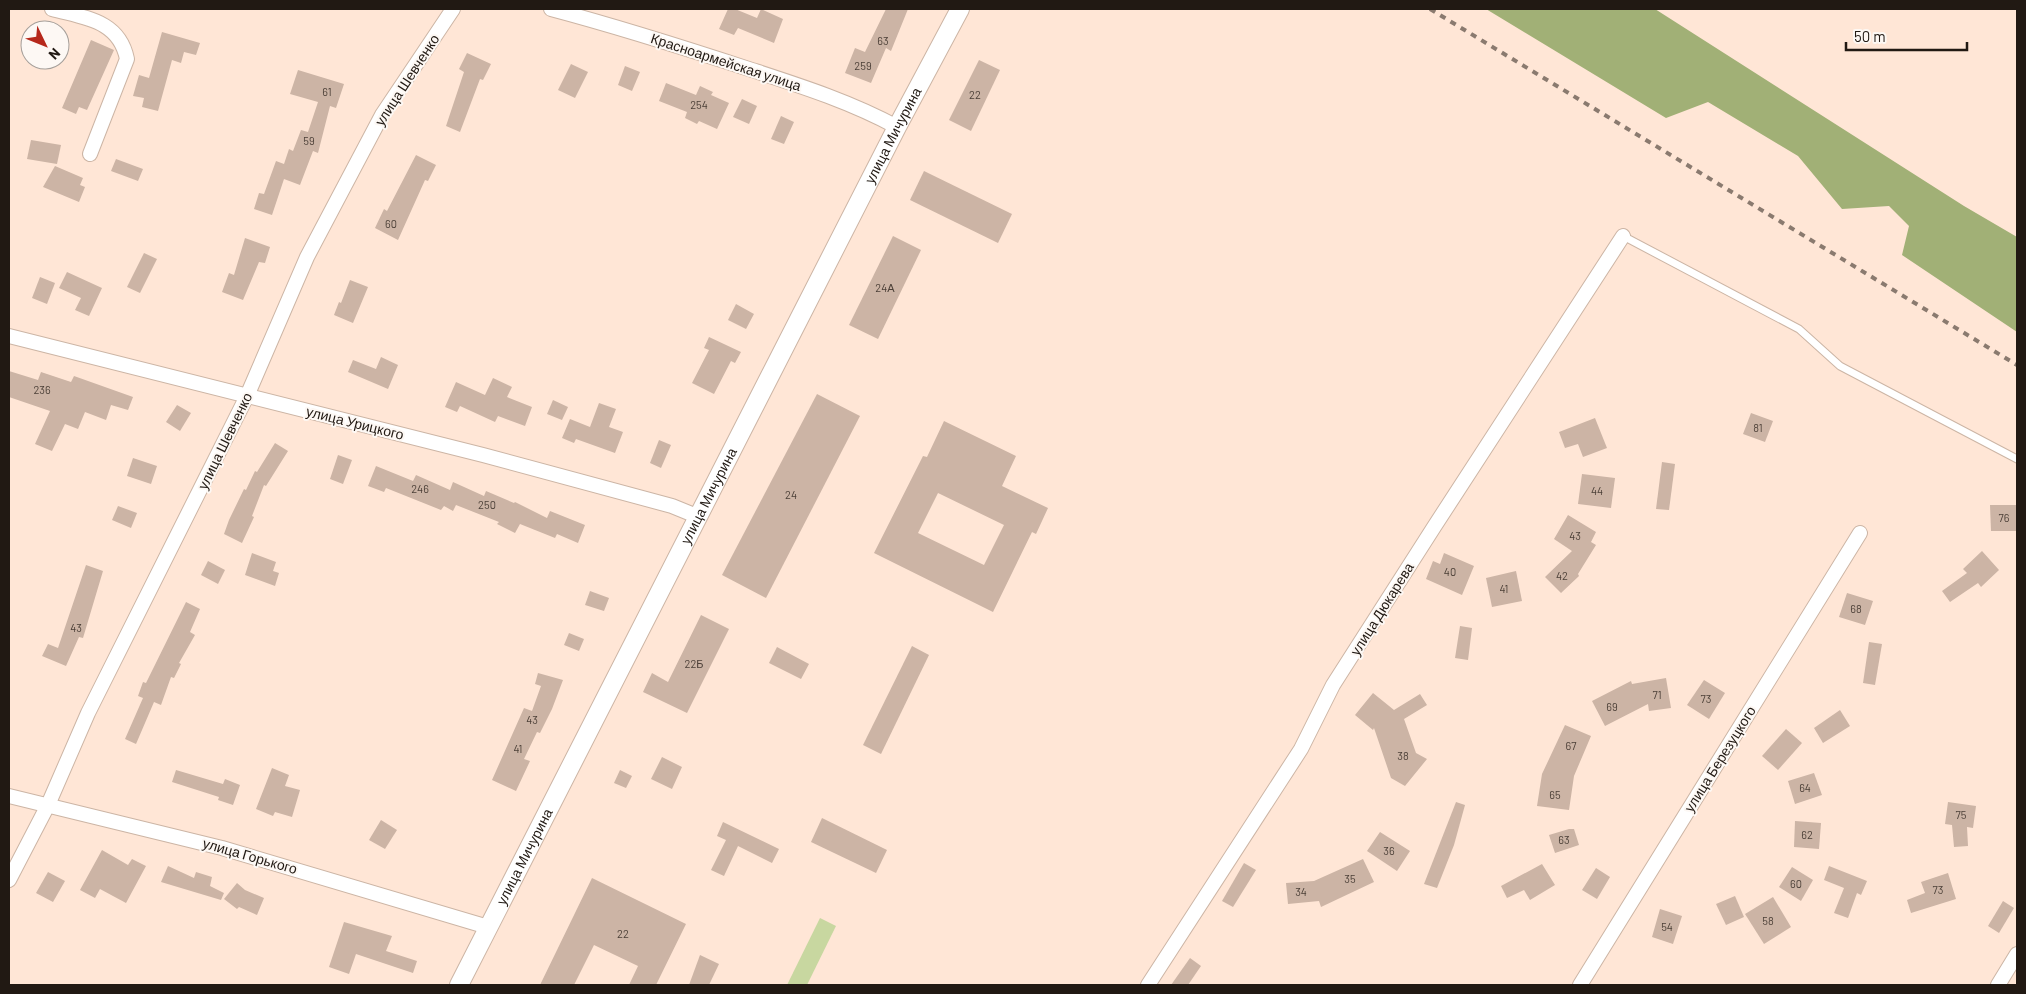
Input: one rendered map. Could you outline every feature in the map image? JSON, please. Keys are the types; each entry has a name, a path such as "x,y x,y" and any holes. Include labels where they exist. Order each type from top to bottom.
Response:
{"street":[{"path":"52,9 103,24 114,32 124,45 126,58 90,154"},
{"name":"улица Шевченко","path":"9,880 48,805 88,713 247,396 307,257 378,123 453,9"},
{"name":"Красноармейская улица","path":"551,9 650,36 777,78 866,110 897,127"},
{"name":"улица Мичурина","path":"459,985 488,927 520,870 897,127 960,9"},
{"name":"улица Дюкарева","path":"1148,985 1301,749 1333,685 1623,236"},
{"name":"улица Урицкого","path":"9,336 483,455 672,506 698,517"},
{"name":"улица Березуцкого","path":"1580,985 1860,533"},
{"name":"улица Горького","path":"9,796 222,848 488,927"},
{"path":"1998,985 2017,954"}],"lane":[{"path":"1623,236 1799,329 1840,366 2017,459"}],"green space":[{"path":"1486,9 1655,9 1964,206 2017,237 2017,332 1902,255 1909,226 1889,206 1842,209 1798,156 1708,102 1666,118"},
{"path":"820,918 836,926 807,985 787,985"}],"building":[{"path":"728,9 735,9 757,18 761,9 783,19 774,43 738,28 734,35 719,29"},
{"path":"886,9 908,9 891,51 886,48 871,83 845,73 855,48 865,52"},
{"path":"162,32 200,43 196,55 184,52 181,63 172,60 158,111 142,107 144,98 133,96 139,75 149,78"},
{"path":"91,40 114,50 87,110 79,107 76,114 62,108"},
{"path":"467,53 491,64 483,80 480,79 460,132 446,126 464,72 459,69"},
{"path":"979,60 1000,70 971,131 949,120"},
{"path":"571,64 588,72 575,98 558,90"},
{"path":"625,66 640,72 632,91 618,85"},
{"path":"298,70 344,84 336,108 330,106 318,153 313,151 300,185 284,179 272,215 254,209 259,193 264,194 276,161 284,164 289,149 293,151 301,130 308,132 318,102 290,94"},
{"path":"666,83 696,95 700,86 713,92 711,95 729,103 717,129 699,121 697,124 685,118 687,112 659,101"},
{"path":"742,99 757,106 749,124 733,117"},
{"path":"781,116 794,122 784,144 771,139"},
{"path":"31,140 61,145 57,164 27,159"},
{"path":"416,155 436,165 428,181 425,180 398,240 375,228 384,209 387,211"},
{"path":"116,159 143,169 138,181 111,171"},
{"path":"55,166 83,178 80,185 85,187 79,202 43,187"},
{"path":"924,171 1012,214 998,243 910,200"},
{"path":"893,236 921,250 878,339 849,325"},
{"path":"245,238 270,247 265,263 259,262 243,300 222,292 229,273 234,275"},
{"path":"144,253 157,259 140,293 127,287"},
{"path":"67,272 102,288 89,316 75,310 81,298 59,288"},
{"path":"40,277 55,283 47,304 32,298"},
{"path":"350,280 368,287 353,323 334,315"},
{"path":"736,304 754,314 746,329 728,320"},
{"path":"709,337 741,352 735,363 731,361 714,394 692,383 709,350 704,348"},
{"path":"381,357 398,365 388,389 348,372 353,360 376,369"},
{"path":"9,371 38,380 41,372 71,382 74,376 133,397 128,410 111,405 106,420 85,412 78,429 65,424 52,451 35,444 50,411 9,397"},
{"path":"493,378 512,387 507,397 532,407 525,426 498,416 495,422 460,406 457,412 445,407 456,382 485,395"},
{"path":"817,394 860,416 766,598 722,575"},
{"path":"553,400 568,407 562,420 547,414"},
{"path":"599,403 616,409 609,427 623,432 615,453 576,439 574,443 562,438 570,419 590,427"},
{"path":"177,405 191,413 180,431 166,422"},
{"path":"1751,413 1773,421 1765,442 1743,434"},
{"path":"1595,418 1607,448 1583,457 1578,444 1565,448 1559,432"},
{"path":"944,421 1016,456 1002,486 1048,508 1036,534 1032,532 993,612 874,553 923,456 927,457","holes":["938,493 1004,525 984,565 918,533"]},
{"path":"659,440 671,445 661,468 650,463"},
{"path":"275,443 288,451 266,486 264,485 252,516 254,517 242,543 224,534 244,489 246,490 255,471 257,472"},
{"path":"338,455 352,460 343,484 330,479"},
{"path":"133,458 157,466 151,484 127,476"},
{"path":"1662,462 1675,464 1669,510 1656,509"},
{"path":"376,466 413,481 416,475 450,490 453,482 484,496 486,491 515,502 547,518 550,511 585,525 578,543 557,534 555,538 520,524 515,533 497,524 499,522 456,505 453,511 444,506 441,510 386,488 384,492 368,486"},
{"path":"1582,474 1615,478 1611,508 1578,504"},
{"path":"1990,505 2017,505 2017,531 1991,531"},
{"path":"118,506 137,513 131,528 112,520"},
{"path":"1568,515 1596,532 1591,542 1596,545 1578,574 1579,576 1561,593 1545,577 1572,551 1554,539"},
{"path":"1982,551 1999,570 1981,587 1978,583 1950,602 1942,591 1967,573 1963,569"},
{"path":"252,553 276,562 273,571 279,573 275,586 245,575"},
{"path":"1444,553 1474,566 1462,595 1426,579 1433,561 1440,564"},
{"path":"208,561 225,570 218,584 201,575"},
{"path":"86,565 103,571 83,638 79,637 66,666 42,656 48,644 58,648"},
{"path":"1516,571 1522,601 1492,607 1486,578"},
{"path":"590,591 609,598 604,611 585,605"},
{"path":"1847,593 1873,601 1865,625 1839,617"},
{"path":"186,602 200,609 190,632 195,635 179,663 181,664 174,678 171,677 161,705 154,702 136,744 125,739 143,698 138,696 143,682 146,683"},
{"path":"701,615 729,629 687,713 643,692 652,673 668,682"},
{"path":"1460,626 1472,628 1468,660 1455,658"},
{"path":"569,633 584,639 579,651 564,645"},
{"path":"1869,642 1882,644 1875,685 1863,683"},
{"path":"912,646 929,655 881,754 863,745"},
{"path":"777,647 809,664 801,679 769,663"},
{"path":"538,673 563,680 552,709 540,733 537,732 524,759 530,761 516,791 492,780 524,708 532,711 541,686 535,684"},
{"path":"1666,678 1671,708 1649,711 1648,704 1605,726 1592,701 1631,681 1632,684"},
{"path":"1704,680 1725,693 1709,719 1687,705"},
{"path":"1373,693 1394,710 1420,694 1427,705 1404,719 1416,753 1427,759 1405,786 1391,778 1374,728 1373,730 1355,715"},
{"path":"1840,710 1850,726 1823,743 1814,728"},
{"path":"1565,725 1591,736 1574,776 1569,810 1537,806 1542,774"},
{"path":"1786,729 1802,743 1778,770 1762,756"},
{"path":"662,757 682,767 672,789 651,779"},
{"path":"272,768 289,775 285,786 300,790 292,817 275,812 273,816 256,809"},
{"path":"176,770 223,784 225,779 240,785 233,805 218,800 219,797 172,782"},
{"path":"620,770 632,776 626,788 614,783"},
{"path":"1814,773 1822,795 1795,804 1788,781"},
{"path":"1456,802 1465,805 1454,845 1437,888 1424,884"},
{"path":"1948,802 1976,806 1973,828 1967,827 1968,846 1954,847 1952,825 1945,824"},
{"path":"822,818 887,850 876,873 811,842"},
{"path":"381,820 397,830 385,849 369,840"},
{"path":"1795,821 1821,823 1819,849 1794,847"},
{"path":"723,822 779,849 772,863 738,846 724,876 711,870 726,840 717,836"},
{"path":"1574,829 1579,845 1555,853 1549,835"},
{"path":"1380,832 1410,851 1397,871 1367,851"},
{"path":"102,850 128,865 132,859 146,866 126,903 100,889 95,898 80,890"},
{"path":"1363,859 1374,882 1321,907 1319,901 1288,904 1286,883 1314,881"},
{"path":"1244,863 1256,870 1233,907 1222,901"},
{"path":"1542,864 1555,885 1530,900 1524,890 1507,898 1501,886"},
{"path":"168,866 194,878 196,872 212,877 210,886 224,893 221,900 161,882"},
{"path":"1829,866 1867,881 1861,895 1857,893 1848,918 1834,913 1844,888 1824,880"},
{"path":"1792,867 1813,880 1801,901 1779,887"},
{"path":"1596,868 1610,877 1597,899 1582,890"},
{"path":"48,872 65,881 53,902 36,893"},
{"path":"1948,873 1956,899 1911,913 1907,900 1925,893 1921,882"},
{"path":"592,878 686,924 656,985 629,985 638,966 594,945 574,985 540,985"},
{"path":"237,883 245,890 264,898 257,915 239,907 237,909 224,899"},
{"path":"1735,896 1744,917 1726,925 1716,904"},
{"path":"1773,897 1791,927 1764,944 1745,914"},
{"path":"2003,901 2014,908 1999,933 1988,926"},
{"path":"1660,909 1682,916 1673,944 1652,937"},
{"path":"344,922 392,936 386,951 417,961 413,973 356,954 349,974 329,967"},
{"path":"700,955 719,964 709,985 689,985"},
{"path":"1190,958 1201,966 1188,985 1171,985"}],"railway":[{"path":"1430,9 2017,365"}]}
